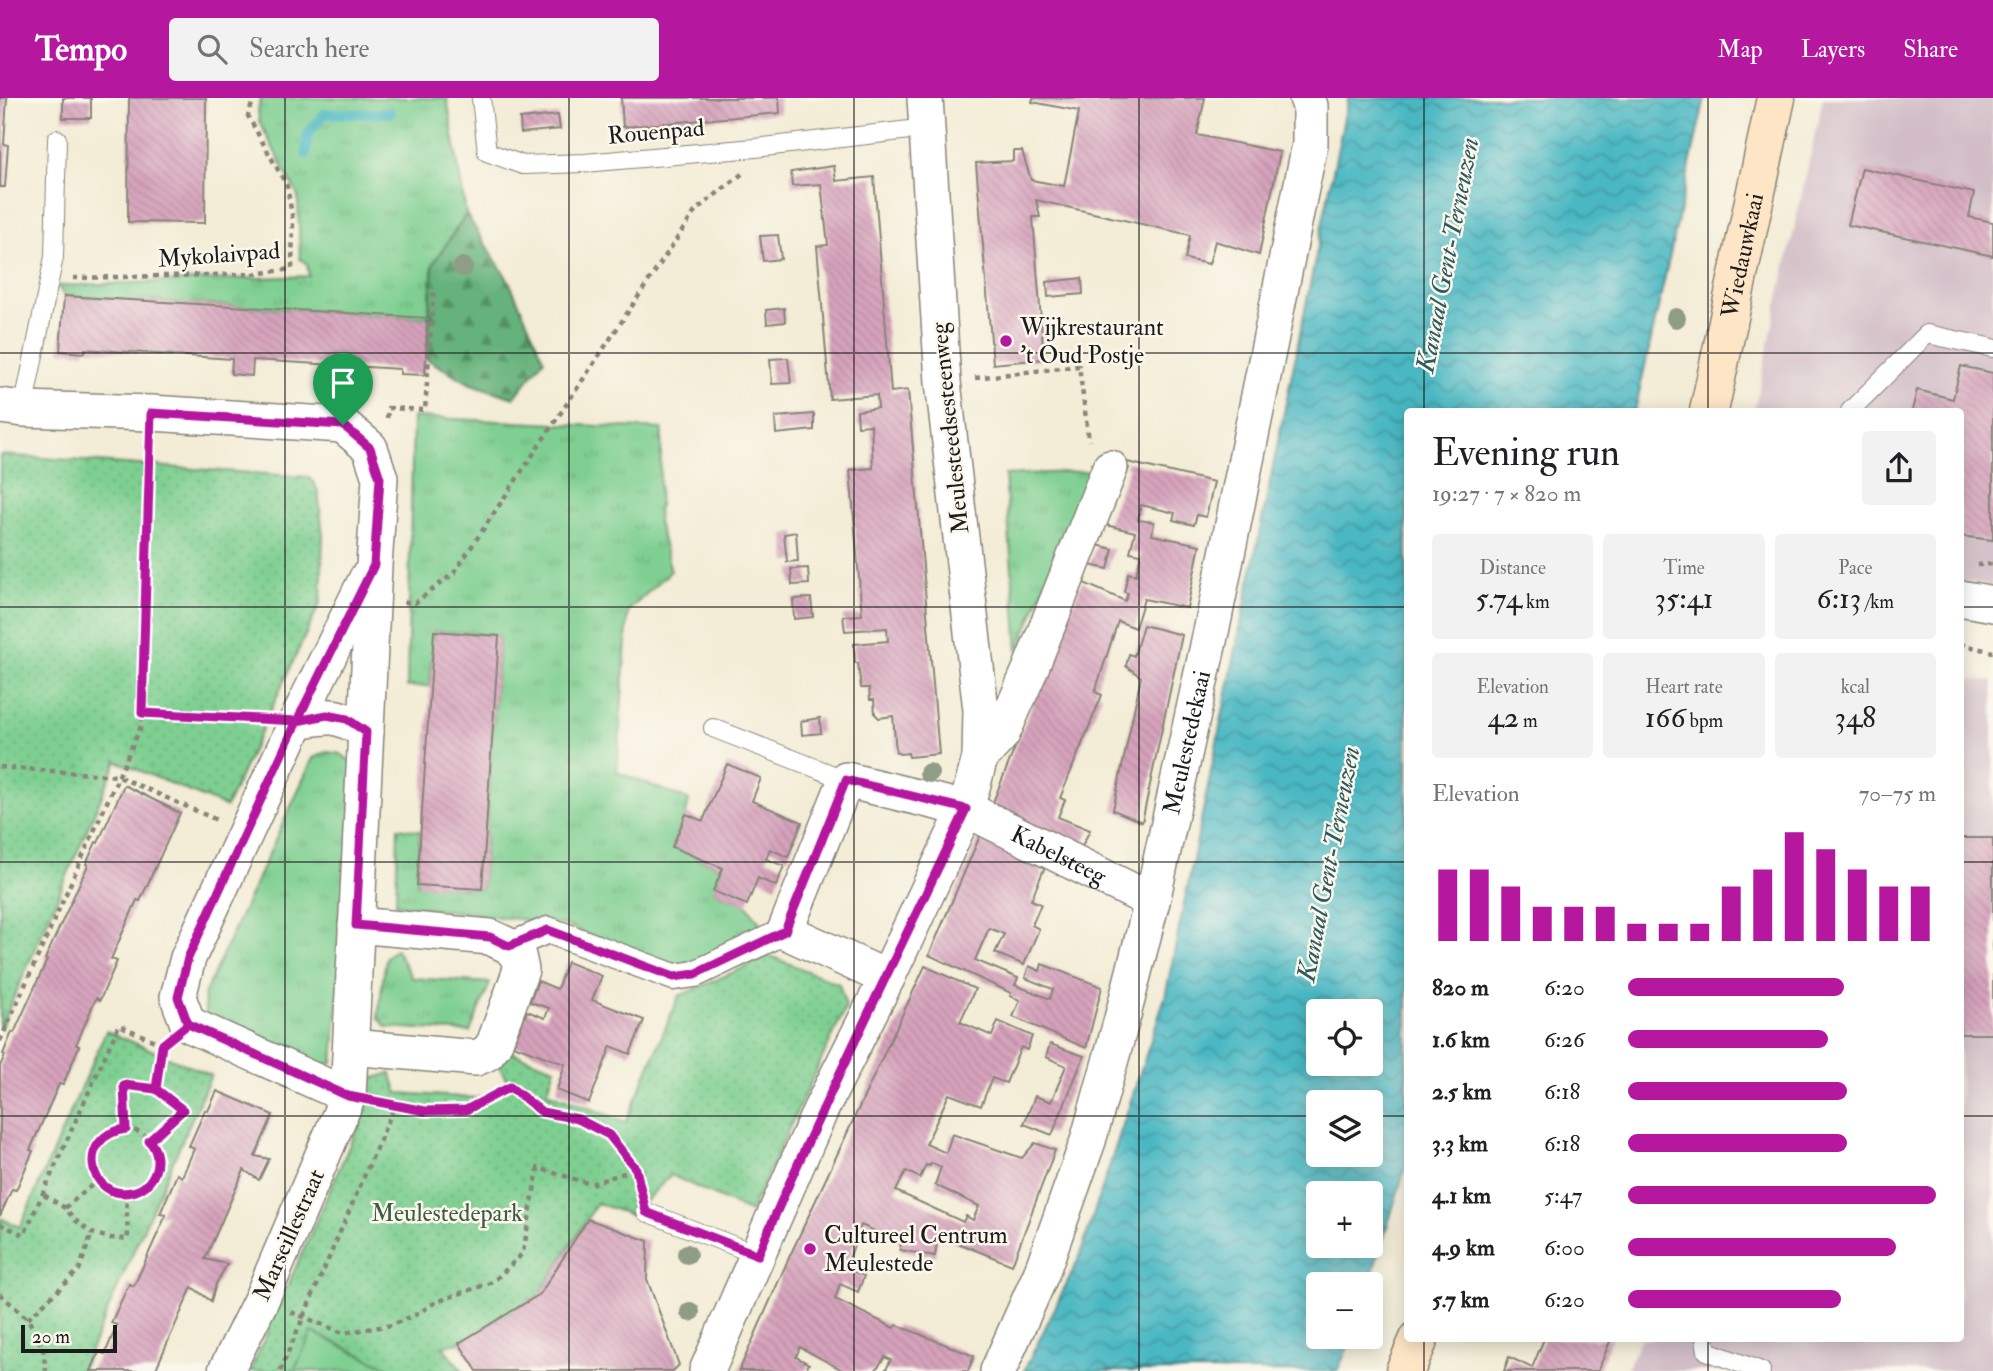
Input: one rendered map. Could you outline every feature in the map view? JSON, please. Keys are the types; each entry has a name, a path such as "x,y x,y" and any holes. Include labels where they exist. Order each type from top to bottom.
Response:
{"main road":[{"name":"Wiedauwkaai","path":"1710,408 1776,98"},
{"path":"1405,1371 1418,1342"}],"street":[{"name":"Meulestedekaai","path":"998,1371 1041,1274 1088,1141 1152,901 1211,632 1310,144 1310,106 1307,98"},
{"name":"Meulesteedsesteenweg","path":"707,1371 821,1109 887,978 966,809 979,758 981,710 943,382 926,113"},
{"name":"Marseillestraat","path":"12,407 343,425 370,448 380,478 348,1096 261,1300 226,1371"},
{"name":"Meulesteedsesteenweg","path":"979,758 1002,734 1110,468"},
{"name":"Marseillestraat","path":"175,1034 178,997 188,958 297,721 373,582"},
{"path":"1964,599 1993,604"},
{"path":"297,721 327,715 347,719 366,732"},
{"name":"Kabelsteeg","path":"846,780 966,809 1152,901"},
{"path":"509,946 548,930 674,977 695,974 785,931 846,780"},
{"path":"351,1047 476,1058 487,1054 494,1044 521,970 518,956 509,946 490,937 356,925"},
{"path":"785,931 887,978"},
{"path":"175,1034 348,1096"}],"lane":[{"name":"Rouenpad","path":"481,98 486,152 523,165 585,163 755,148 926,113"},
{"path":"12,407 51,278 57,139"},
{"path":"1853,408 1927,334 1993,348"},
{"path":"713,728 846,780"},
{"path":"646,1212 758,1255"},
{"path":"1706,1342 1707,1351 1761,1371"}],"path":[{"name":"Mykolaivpad","path":"51,278 240,274 292,269 293,222 287,186 248,116 254,98"},
{"path":"373,582 415,603 454,573 696,210 742,174 755,148"},
{"path":"386,420 388,408 425,410 434,289"},
{"path":"943,382 1079,366 1092,462 1110,468"},
{"path":"0,1041 142,724 151,413"},
{"path":"1964,645 1993,652"},
{"path":"142,713 297,721"},
{"path":"0,767 117,776 245,833"},
{"path":"0,1224 24,1235 118,1025 175,1034 156,1089"},
{"path":"126,1129 124,1085 156,1089 183,1110 149,1141"},
{"path":"348,1096 425,1111 466,1110 510,1087 542,1112 578,1119 609,1135 636,1169 646,1212"},
{"path":"279,1371 395,1105"},
{"path":"126,1129 137,1131 149,1141 157,1156 157,1167 146,1185 126,1194 115,1192 98,1180 92,1160 99,1141 106,1134 126,1129"},
{"path":"261,1300 343,1333 392,1325 436,1302 493,1282 523,1253 538,1168 591,1184 636,1169"},
{"path":"65,1208 98,1180"},
{"path":"44,1195 65,1208 92,1233 128,1239 126,1194"},
{"path":"28,1320 79,1270 92,1233"},
{"path":"0,1294 28,1320 43,1348 46,1371"}],"shaded area":[{"path":"1823,98 1993,98 1993,587 1964,581 1964,408 1755,408"},
{"path":"1964,678 1993,682 1993,1371 1626,1371 1639,1342 1964,1342"}],"green space":[{"path":"261,98 447,98 466,214 433,264 428,318 64,296 58,286 309,276 307,264 300,259 298,196 259,121"},
{"path":"466,214 509,281 544,359 514,398 471,384 426,359 433,264"},
{"path":"413,417 662,429 658,522 671,571 628,611 617,772 689,800 673,847 723,868 714,891 747,905 761,924 758,935 674,970 565,925 396,904 398,828 420,831 417,884 482,889 499,636 434,631 430,686 407,687"},
{"path":"0,455 307,477 314,482 318,492 323,535 321,601 226,807 117,761 0,1029"},
{"path":"1091,471 1018,651 1005,475"},
{"path":"327,752 341,754 355,765 333,1063 308,1068 206,1019 204,995 313,758"},
{"path":"396,949 412,978 490,983 470,1032 387,1027 378,1017 386,957"},
{"name":"Meulestedepark","path":"770,956 839,984 846,1007 750,1212 671,1175 631,1215 597,1203 540,1294 459,1343 442,1346 463,1371 250,1371 366,1108 368,1080 391,1073 398,1093 477,1098 510,1085 499,1066 510,1052 555,1068 547,1092 626,1122 679,996"},
{"path":"106,1031 211,1075 81,1371 0,1371 0,1218 20,1227"},
{"path":"312,1332 393,1370 393,1371 294,1371"}],"water":[{"name":"Kanaal Gent-Terneuzen","path":"1348,98 1705,98 1636,408 1404,408 1404,1173 1383,1239 1383,1181 1306,1181 1306,1258 1377,1258 1373,1272 1306,1272 1306,1349 1347,1349 1337,1371 1024,1371 1079,1258 1165,997"}],"building":[{"path":"0,98 7,98 5,187 0,187"},
{"path":"63,98 91,98 91,118 63,118"},
{"path":"129,98 206,98 205,223 128,222"},
{"path":"621,98 779,98 780,113 623,127"},
{"path":"1033,98 1205,98 1197,135 1280,152 1259,255 1215,241 1209,264 1185,259 1190,235 1036,200 1040,217 1033,217 1044,359 993,364 976,163 1013,161 1013,151 1022,151 1031,180 1064,186 1079,111 1032,102"},
{"path":"558,115 560,129 521,133 520,119"},
{"path":"834,166 836,181 874,177 891,392 908,390 939,754 909,757 908,753 896,752 893,716 879,718 875,714 874,700 870,700 869,688 861,688 854,644 888,641 887,628 845,631 843,616 862,615 850,470 873,468 871,425 858,426 857,411 878,408 877,395 830,399 817,246 828,245 821,184 792,186 791,172"},
{"path":"1862,168 1974,193 1969,217 1993,222 1993,256 1848,225"},
{"path":"778,235 781,259 763,261 760,236"},
{"path":"1082,278 1083,294 1048,297 1047,282"},
{"path":"64,296 428,318 425,375 400,374 400,369 253,360 252,376 231,374 232,359 85,349 85,353 60,351"},
{"path":"784,308 785,322 767,324 766,310"},
{"path":"788,358 791,383 772,384 770,359"},
{"path":"1961,366 1993,373 1993,540 1964,536 1964,408 1913,408 1917,390 1953,399"},
{"path":"814,414 814,430 776,434 775,417"},
{"path":"1127,462 1214,482 1206,517 1197,515 1194,525 1173,520 1175,513 1141,505 1138,520 1154,522 1152,535 1200,545 1187,608 1144,599 1135,628 1118,621 1095,692 1102,695 1060,798 1065,800 1058,817 1090,830 1077,856 989,812 1082,582 1125,601 1128,593 1124,592 1128,573 1136,575 1141,554 1130,552 1135,532 1106,525 1129,468 1126,466"},
{"path":"796,532 798,561 787,562 784,534"},
{"path":"1097,545 1113,549 1108,569 1089,565"},
{"path":"808,568 809,584 792,585 791,569"},
{"path":"811,598 813,617 794,619 793,599"},
{"path":"1143,625 1182,635 1142,822 1113,810 1141,677 1126,666 1129,654 1134,656"},
{"path":"434,631 499,636 482,889 417,885"},
{"path":"820,718 821,733 802,735 801,721"},
{"path":"727,764 761,778 752,801 802,822 788,857 770,849 766,859 784,866 776,886 758,878 747,905 713,891 723,868 672,847 686,814 703,821"},
{"path":"124,785 180,813 111,959 117,961 100,1000 96,998 63,1085 59,1084 16,1190 12,1189 0,1216 0,1066 5,1055 3,1054 47,960 45,959 88,865 86,864"},
{"path":"982,831 1047,862 1031,900 1041,904 1032,925 1039,929 1024,965 995,953 1004,934 989,928 975,960 1018,978 1015,985 1050,999 1053,989 1025,978 1029,966 1040,971 1042,964 1102,987 1086,1048 1013,1017 1020,1000 1010,996 1011,993 929,955"},
{"path":"1964,838 1993,838 1993,1034 1964,1034"},
{"path":"567,962 602,976 592,1000 644,1020 630,1054 611,1046 589,1103 557,1090 565,1064 513,1045 527,1011 545,1018 549,1008 530,1002 538,981 557,989"},
{"path":"925,966 975,989 960,1022 992,1036 998,1021 1032,1036 1027,1050 1021,1047 1006,1083 992,1078 981,1106 949,1094 926,1144 946,1153 952,1134 1022,1158 1035,1143 1055,1150 1012,1265 938,1235 935,1256 900,1250 901,1242 861,1225 846,1268 864,1276 858,1292 840,1284 835,1299 894,1328 897,1325 974,1356 968,1371 885,1371 891,1360 885,1357 875,1371 844,1371 800,1347 796,1357 809,1364 805,1371 739,1371","holes":["931,1163 941,1167 935,1185 979,1206 973,1220 966,1216 963,1222 896,1191 906,1171 920,1178 926,1165 930,1166"]},
{"path":"1050,1044 1084,1056 1052,1135 1024,1124 1035,1096 1051,1102 1066,1066 1046,1057"},
{"path":"217,1091 273,1115 255,1156 269,1159 259,1180 244,1170 205,1259 227,1264 216,1284 211,1301 192,1287 155,1371 91,1371 99,1352 105,1354 117,1325 111,1323 129,1284 134,1286 166,1215 160,1214 177,1174 182,1177 194,1149 189,1146"},
{"path":"588,1219 648,1241 647,1279 679,1365 673,1371 477,1371 459,1343 540,1294"},
{"path":"1543,1342 1610,1342 1598,1371 1504,1371 1509,1357 1532,1368"}],"waterway":[{"path":"306,154 307,135 324,114 391,113"}],"place":[{"name":"Wijkrestaurant 't Oud Postje","path":"1006,341"},
{"name":"Cultureel Centrum Meulestede","path":"810,1249"}],"route":[{"path":"343,425 151,413 142,713 297,721 327,715 347,719 366,732 356,925 490,937 509,946 548,930 674,977 695,974 785,931 846,780 966,809 887,978 821,1109 758,1255 646,1212 636,1169 609,1135 578,1119 542,1112 510,1087 466,1110 425,1111 348,1096 188,1024 162,1045 157,1082 156,1089 183,1110 149,1141 157,1156 153,1177 137,1191 126,1194 115,1192 98,1180 92,1160 94,1150 106,1134 126,1129 124,1085 156,1089 162,1045 188,1024 178,997 188,958 297,721 374,565 380,478 370,448 343,425"}]}
